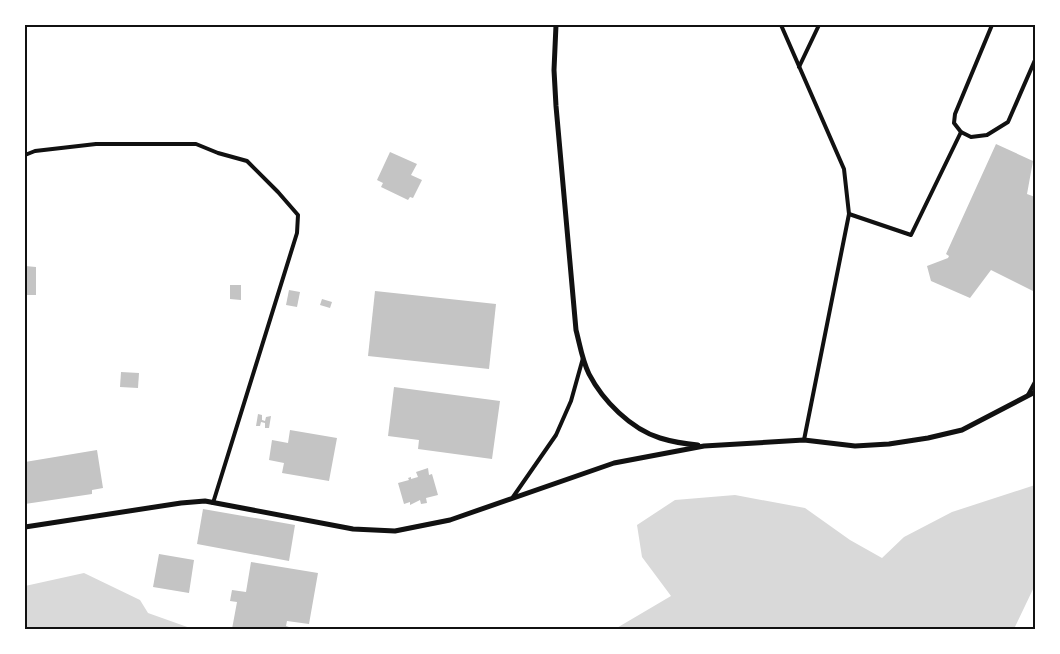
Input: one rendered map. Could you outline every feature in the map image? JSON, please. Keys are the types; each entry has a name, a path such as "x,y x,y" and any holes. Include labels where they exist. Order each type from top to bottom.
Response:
{"street":[{"path":"556,25 554,70 556,106 576,330 583,358 599,390 621,415 658,438 704,446"},
{"path":"25,527 181,503 205,502 353,529 395,531 450,520 614,464 704,446 804,440 855,446 889,444 928,438 962,430 1035,392"}],"lane":[{"path":"781,25 844,169 849,214 804,440"},
{"path":"799,67 819,25"},
{"path":"992,25 955,114 954,124 961,132 971,137 987,135 1008,122 1035,60"},
{"path":"849,214 911,235 961,132"},
{"path":"25,155 35,151 96,144 196,144 218,153 247,161 298,215 297,232 213,503"},
{"path":"512,498 556,434 571,400 583,358"},
{"path":"1028,395 1035,382"}],"shaded area":[{"path":"1035,485 1035,585 1014,629 615,629 671,596 642,557 637,525 675,500 735,495 805,508 850,540 882,558 904,537 952,512"},
{"path":"84,573 140,600 148,613 193,629 25,629 25,586"}],"building":[{"path":"996,144 1033,161 1027,194 1035,197 1035,292 991,270 970,298 931,281 927,266 948,258 949,256 946,254"},
{"path":"390,152 417,164 411,175 422,180 413,198 410,197 408,200 381,187 383,183 377,180"},
{"path":"25,266 36,267 36,295 25,295"},
{"path":"230,285 241,285 241,300 230,299"},
{"path":"289,290 300,292 297,307 286,305"},
{"path":"375,291 496,304 489,369 368,356"},
{"path":"322,299 332,302 330,308 320,305"},
{"path":"121,372 139,373 138,388 120,387"},
{"path":"394,387 500,401 492,459 418,449 419,440 388,436"},
{"path":"258,414 262,415 262,420 265,421 266,417 271,416 269,428 265,428 265,423 261,422 260,426 256,426"},
{"path":"290,430 337,438 329,481 282,473 284,463 269,460 272,440 288,443"},
{"path":"97,450 103,488 92,490 92,494 25,504 25,462"},
{"path":"428,468 429,475 432,474 438,495 426,498 427,503 421,504 420,500 410,505 410,502 404,504 398,483 409,480 408,478 411,477 411,479 418,477 416,472"},
{"path":"203,509 295,525 289,561 197,544"},
{"path":"159,554 194,560 189,593 153,587"},
{"path":"251,562 318,573 309,624 287,621 286,626 289,629 232,629 237,602 230,601 232,590 246,592"}]}
